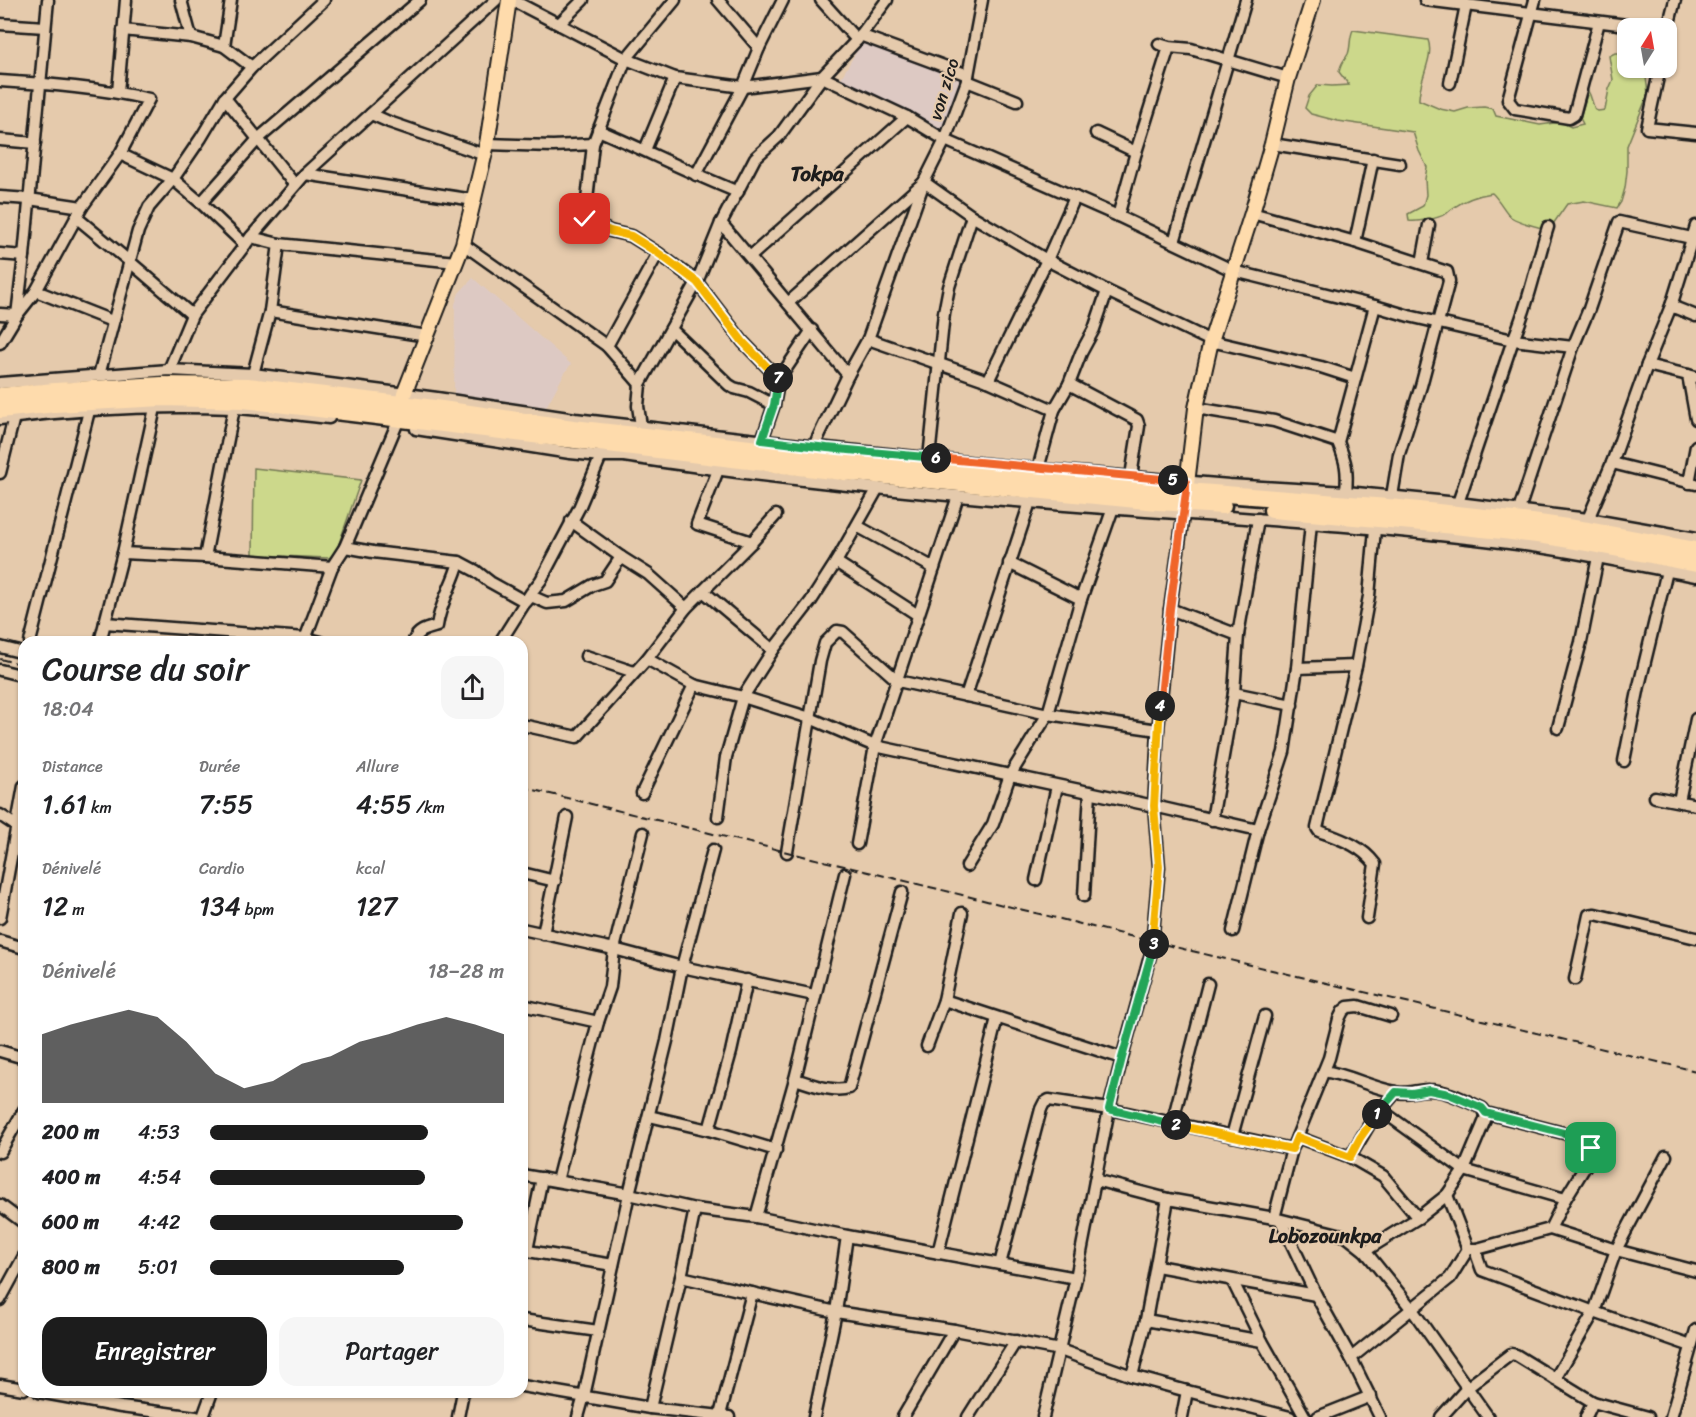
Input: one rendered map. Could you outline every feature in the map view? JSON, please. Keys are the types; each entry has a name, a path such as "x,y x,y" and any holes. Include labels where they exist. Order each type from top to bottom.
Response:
{"highway":[{"path":"0,396 172,385 248,386 400,410"},
{"path":"7,414 55,404 162,398 232,399 400,410 1185,498 1530,534 1696,564"},
{"path":"1185,498 1400,508 1532,522 1696,550"}],"main road":[{"path":"400,410 463,244 486,149 510,0"},
{"path":"1185,498 1196,408 1211,341 1252,213 1288,78 1312,0"}],"street":[{"path":"17,315 48,0"},
{"path":"118,92 126,0"},
{"path":"181,0 191,38"},
{"path":"224,46 231,0"},
{"path":"99,375 129,261 142,219 149,207 173,179 225,98 252,67 324,0"},
{"path":"201,203 258,140 420,0"},
{"path":"169,370 192,315 248,241 295,185 496,0"},
{"path":"510,0 626,59 675,78 743,87 822,77 908,117 945,140 1118,216 1234,271 1513,340 1573,347"},
{"path":"559,24 583,0"},
{"path":"675,0 626,59 593,144 585,219 610,231 631,236 697,282 743,342 779,379"},
{"path":"718,0 759,48"},
{"path":"696,176 743,87 783,0"},
{"path":"820,0 859,38 968,78 1017,101"},
{"path":"641,426 638,406 640,384 697,282 721,223 755,158 779,136 822,77 859,38 887,0"},
{"name":"von zico","path":"924,182 945,140 968,78 982,0"},
{"path":"1174,242 1246,0"},
{"path":"1425,0 1617,24"},
{"path":"1535,0 1508,100 1515,109 1569,118 1574,115 1599,22"},
{"path":"1670,18 1675,0"},
{"path":"1450,83 1466,5"},
{"path":"0,24 45,27"},
{"path":"123,30 191,38 224,46 252,67"},
{"path":"1118,216 1164,46 1191,49 1288,78"},
{"path":"645,150 675,78"},
{"path":"1658,78 1647,128 1696,133"},
{"path":"0,81 41,83 118,92 149,99 120,154 82,207 36,291 17,315 0,343"},
{"path":"225,98 295,185"},
{"path":"371,114 389,122 486,149 593,144"},
{"path":"750,257 908,117"},
{"path":"598,130 645,150 696,176 738,192"},
{"path":"1096,133 1136,152"},
{"path":"0,140 35,143"},
{"path":"1272,144 1401,164"},
{"path":"120,154 173,179 248,241 456,262"},
{"path":"1355,242 1373,159"},
{"path":"305,174 474,200"},
{"path":"788,303 924,182"},
{"path":"924,182 972,216 1047,260 1211,341 1320,367 1355,378"},
{"path":"814,446 868,339 924,182"},
{"path":"0,197 82,207"},
{"path":"988,381 1075,197"},
{"path":"1252,213 1355,242 1447,272 1449,281 1421,386 1399,454 1392,496"},
{"path":"929,458 944,313 949,287 972,216"},
{"path":"77,218 192,315"},
{"path":"1519,510 1573,347 1589,309 1619,222 1694,239"},
{"path":"721,223 848,375"},
{"path":"1422,263 1429,225"},
{"path":"1588,519 1612,463 1671,306 1694,239 1696,226"},
{"path":"1458,503 1522,319 1548,227"},
{"path":"253,374 270,311 279,244"},
{"path":"463,244 607,346 640,384"},
{"path":"607,346 658,253"},
{"path":"0,254 24,256"},
{"path":"36,291 112,321"},
{"path":"1038,469 1054,410 1094,329 1107,291"},
{"path":"1346,492 1346,462 1338,442 1375,306"},
{"path":"1671,306 1696,316"},
{"path":"270,311 427,336"},
{"path":"0,314 17,315"},
{"path":"671,329 734,388 749,392 774,405"},
{"path":"762,440 774,405 779,379 812,330"},
{"path":"868,339 988,381 1054,410"},
{"path":"1647,365 1692,376 1696,419"},
{"path":"0,383 169,370 253,374 601,456 624,456 821,483 1113,508 1185,498 1346,492 1588,519 1696,538"},
{"path":"1068,384 1137,420 1139,426 1131,476"},
{"path":"102,636 123,553 155,408"},
{"path":"0,419 7,414 155,408 400,410 574,419 929,458 1131,476 1185,498 1258,519 1512,543 1696,576"},
{"path":"205,557 234,408"},
{"path":"1196,408 1274,421 1338,442"},
{"path":"306,636 332,567 345,547 400,410"},
{"path":"32,636 89,411"},
{"path":"0,473 7,414"},
{"path":"1612,463 1692,484 1696,446"},
{"path":"504,636 541,580 579,508 601,456"},
{"path":"718,470 697,524 752,542"},
{"path":"718,817 726,757 743,697 773,650 811,601 878,488"},
{"path":"857,844 875,746 958,496"},
{"path":"1042,1417 1076,1278 1109,1109 1154,942 1159,867 1154,806 1158,730 1170,609 1185,498"},
{"path":"966,696 1030,502"},
{"path":"967,866 993,824 1010,775 1048,714 1081,599 1113,508"},
{"path":"528,726 577,737 647,659 686,608 776,515"},
{"path":"1212,820 1234,693 1238,635 1258,519"},
{"path":"571,521 648,574 686,608"},
{"path":"1233,931 1258,830 1284,752 1297,668 1311,523"},
{"path":"857,526 934,568"},
{"path":"1367,918 1375,864 1363,850 1319,831 1317,828 1356,666 1369,596 1376,529"},
{"path":"345,547 459,562 526,602"},
{"path":"123,553 332,567"},
{"path":"526,602 531,596 547,603 566,602 593,585 605,581 621,557"},
{"path":"1558,728 1581,642 1598,557"},
{"path":"416,636 436,626 438,614 455,577 459,562"},
{"path":"836,562 918,615"},
{"path":"1009,563 1081,599"},
{"path":"1624,761 1639,686 1667,571"},
{"path":"704,591 773,650"},
{"path":"1170,609 1238,635"},
{"path":"105,623 257,636"},
{"path":"787,852 820,661 825,643 837,631 843,632 898,681 1048,714 1158,730"},
{"path":"0,647 18,652"},
{"path":"586,656 634,672"},
{"path":"647,659 694,685 743,697 810,718 875,746 1258,830"},
{"path":"1297,668 1356,666"},
{"path":"0,670 18,674"},
{"path":"642,793 694,685"},
{"path":"1234,693 1292,705"},
{"path":"1679,801 1696,719"},
{"path":"1036,880 1057,786"},
{"path":"1084,896 1090,792"},
{"path":"1655,797 1696,806"},
{"path":"0,815 18,827"},
{"path":"543,934 567,817"},
{"path":"557,1181 598,1022 610,987 614,949 643,833"},
{"path":"0,918 18,837"},
{"path":"578,1417 667,1041 682,967 713,850"},
{"path":"528,874 555,881"},
{"path":"756,1216 795,1079 845,874"},
{"path":"795,1079 818,1086 842,1090 849,1088 902,892"},
{"path":"927,1046 944,1000 962,913"},
{"path":"1575,979 1589,915 1595,914 1696,938"},
{"path":"528,930 814,995"},
{"path":"0,941 18,946"},
{"path":"708,1130 731,1052 747,980"},
{"path":"1172,1124 1208,984"},
{"path":"944,1000 1122,1058"},
{"path":"528,1006 598,1022"},
{"path":"1380,1417 1278,1220 1292,1149 1324,1071 1343,1011 1348,1007 1358,1006 1391,1016"},
{"path":"1232,1136 1265,1016"},
{"path":"938,1253 997,1018"},
{"path":"0,1051 18,1056"},
{"path":"1324,1071 1338,1073 1396,1092 1412,1093 1429,1090 1449,1094 1482,1108 1486,1113 1583,1138 1589,1143 1591,1157 1565,1198 1550,1229"},
{"path":"1350,1157 1372,1120 1396,1092"},
{"path":"1000,1264 1044,1103 1050,1100 1109,1109 1292,1149"},
{"path":"1381,1110 1464,1170 1565,1198"},
{"path":"1365,1251 1418,1218 1447,1195 1464,1170 1486,1113"},
{"path":"649,1116 776,1150"},
{"path":"0,1152 18,1120"},
{"path":"1297,1137 1350,1157 1383,1176 1418,1218"},
{"path":"1556,1379 1594,1312 1616,1250 1665,1156"},
{"path":"528,1176 629,1194 695,1209 756,1216 847,1236 1076,1278"},
{"path":"528,1234 542,1178"},
{"path":"1095,1180 1168,1199 1278,1220 1346,1236 1365,1251 1411,1308 1488,1417"},
{"path":"1447,1195 1482,1270 1691,1346"},
{"path":"1132,1376 1157,1266 1168,1199"},
{"path":"0,1206 18,1219"},
{"path":"650,1408 695,1209"},
{"path":"1351,1358 1450,1278 1472,1249 1550,1229 1616,1250 1696,1271"},
{"path":"814,1417 836,1311 847,1236"},
{"path":"528,1251 613,1265"},
{"path":"1157,1266 1316,1295"},
{"path":"0,1300 18,1267"},
{"path":"681,1277 836,1311 1060,1350 1132,1376 1290,1417"},
{"path":"1232,1280 1262,1341 1305,1417"},
{"path":"528,1387 650,1408 724,1416 752,1293"},
{"path":"1146,1320 1262,1341"},
{"path":"528,1321 598,1331"},
{"path":"903,1417 954,1330"},
{"path":"1671,1417 1696,1330"},
{"path":"968,1417 1016,1341"},
{"path":"1441,1417 1468,1387 1511,1354 1593,1402 1648,1417"},
{"path":"0,1385 18,1388"},
{"path":"1182,1417 1187,1391"},
{"path":"1318,1417 1371,1396"},
{"path":"74,1398 196,1417"},
{"path":"203,1417 210,1398"},
{"path":"458,1417 462,1398"},
{"path":"1586,1417 1593,1402"}],"shaded area":[{"path":"862,42 965,80 946,133 838,83"},
{"path":"473,278 571,364 546,407 454,393 455,304 459,293"}],"green space":[{"path":"1353,30 1428,40 1430,47 1428,61 1419,100 1440,109 1455,112 1484,107 1493,109 1496,116 1540,125 1561,122 1571,127 1583,124 1580,118 1588,91 1595,110 1605,110 1613,80 1609,56 1617,53 1617,78 1646,78 1648,94 1627,146 1627,171 1621,202 1617,208 1584,201 1567,204 1549,230 1511,217 1492,193 1467,200 1438,217 1409,221 1408,214 1423,206 1426,195 1427,167 1413,132 1338,121 1311,114 1305,108 1309,96 1318,85 1349,85 1339,72 1349,51"},
{"path":"254,468 361,480 336,552 329,558 253,555"}],"railway":[{"path":"0,659 18,664"},
{"path":"528,788 1154,942 1696,1071"}],"district":[{"name":"Tokpa","path":"817,174"},
{"name":"Lobozounkpa","path":"1325,1236"}],"route":[{"path":"585,219 610,231 631,236 697,282 743,342 779,379 774,405 762,440 1186,482 1158,730 1154,806 1159,867 1154,942 1109,1109 1292,1149 1297,1137 1350,1157 1372,1120 1396,1092 1412,1093 1429,1090 1449,1094 1482,1108 1486,1113 1583,1138 1591,1148"}]}
